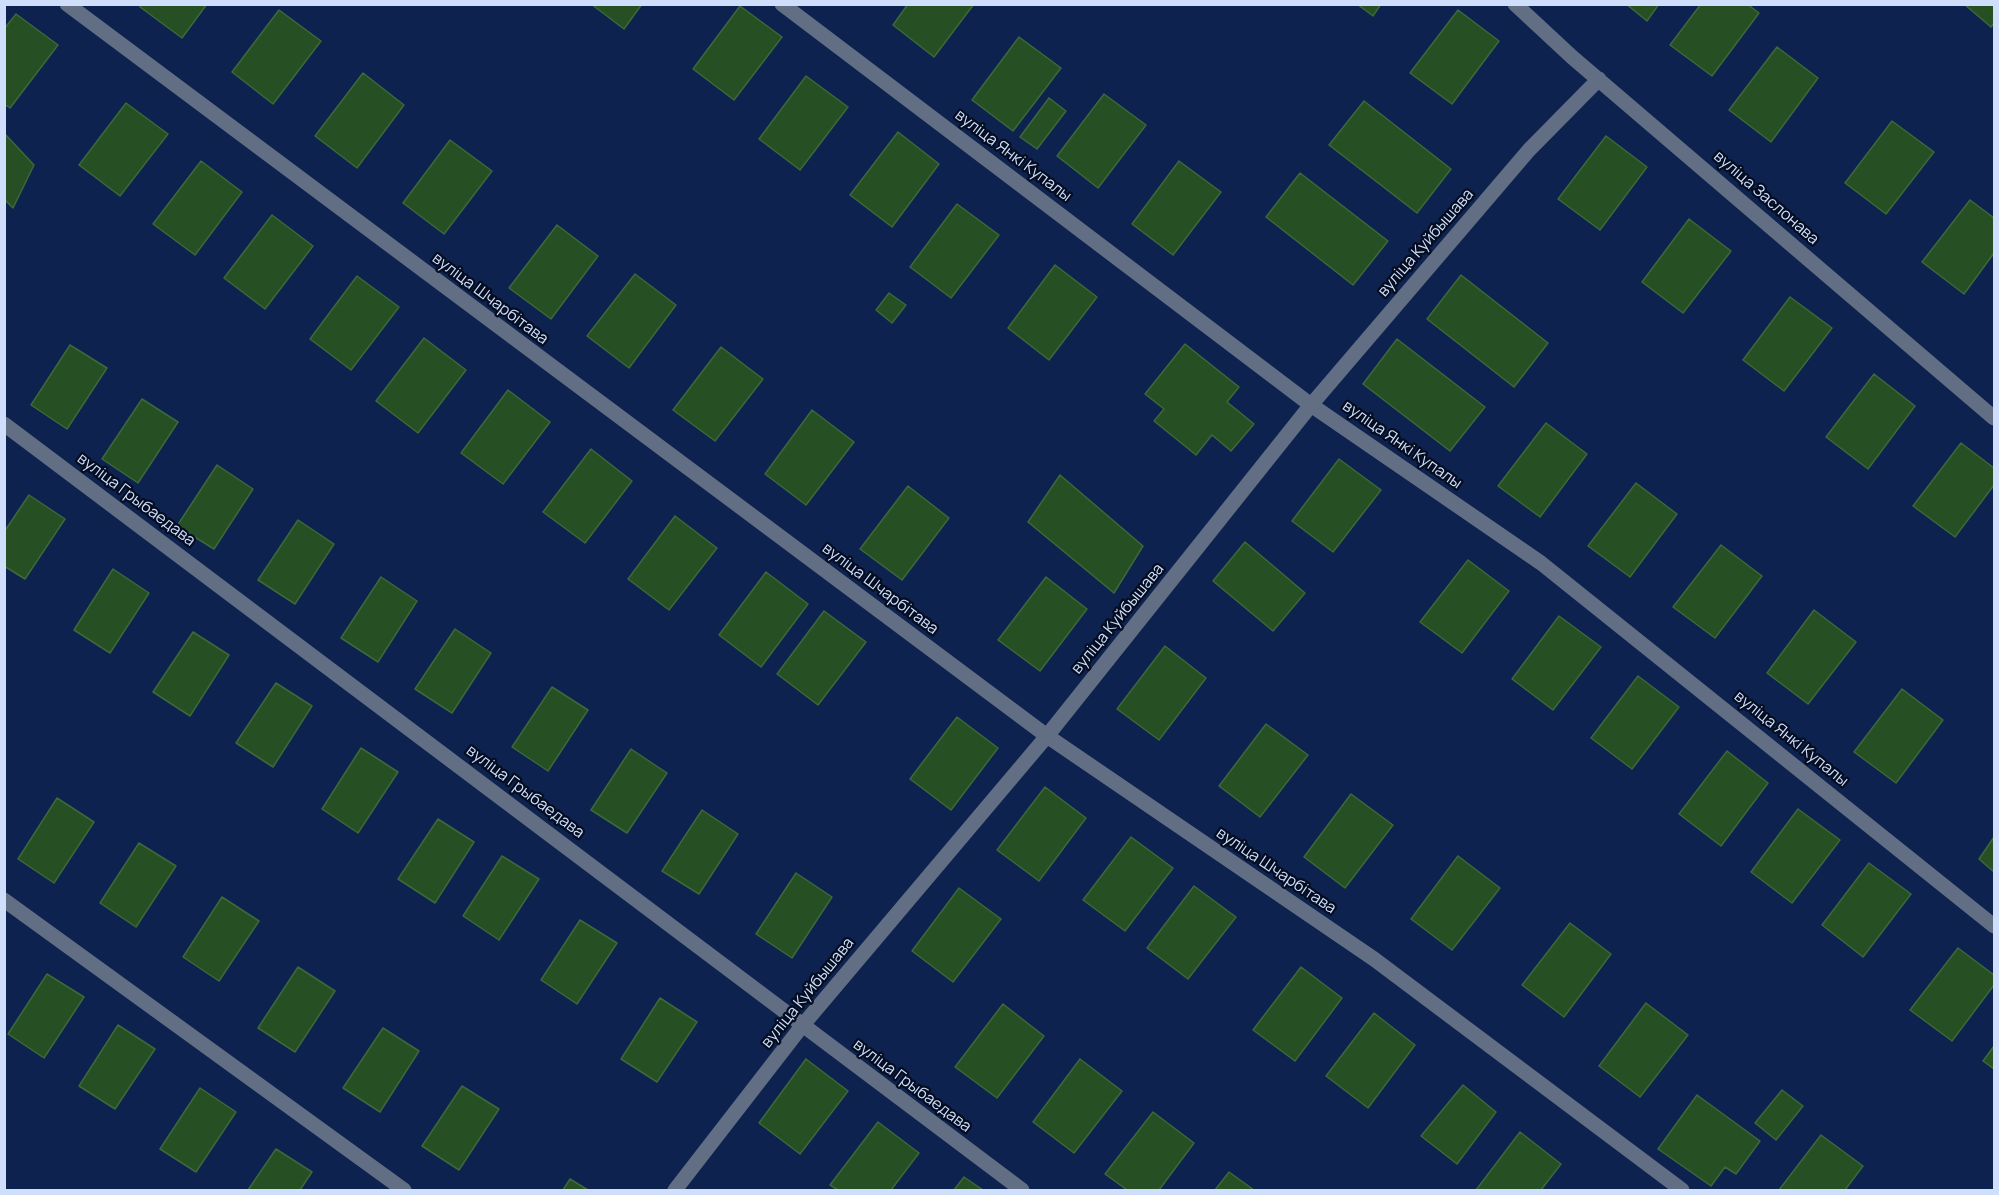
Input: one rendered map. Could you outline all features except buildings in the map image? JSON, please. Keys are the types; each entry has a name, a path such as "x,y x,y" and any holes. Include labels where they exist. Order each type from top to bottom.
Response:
{"street":[{"name":"вуліца Шчарбітава","path":"67,4 1047,736 1374,959 1682,1191"},
{"name":"вуліца Янкі Купалы","path":"782,4 1311,405 1541,563 1995,926"},
{"name":"вуліца Заслонава","path":"1515,4 1599,79 1995,418"},
{"name":"вуліца Куйбышава","path":"675,1191 802,1026 1047,736 1311,405 1529,150 1599,79"},
{"name":"вуліца Грыбаедава","path":"4,424 1022,1191"},
{"path":"4,900 404,1191"}]}
